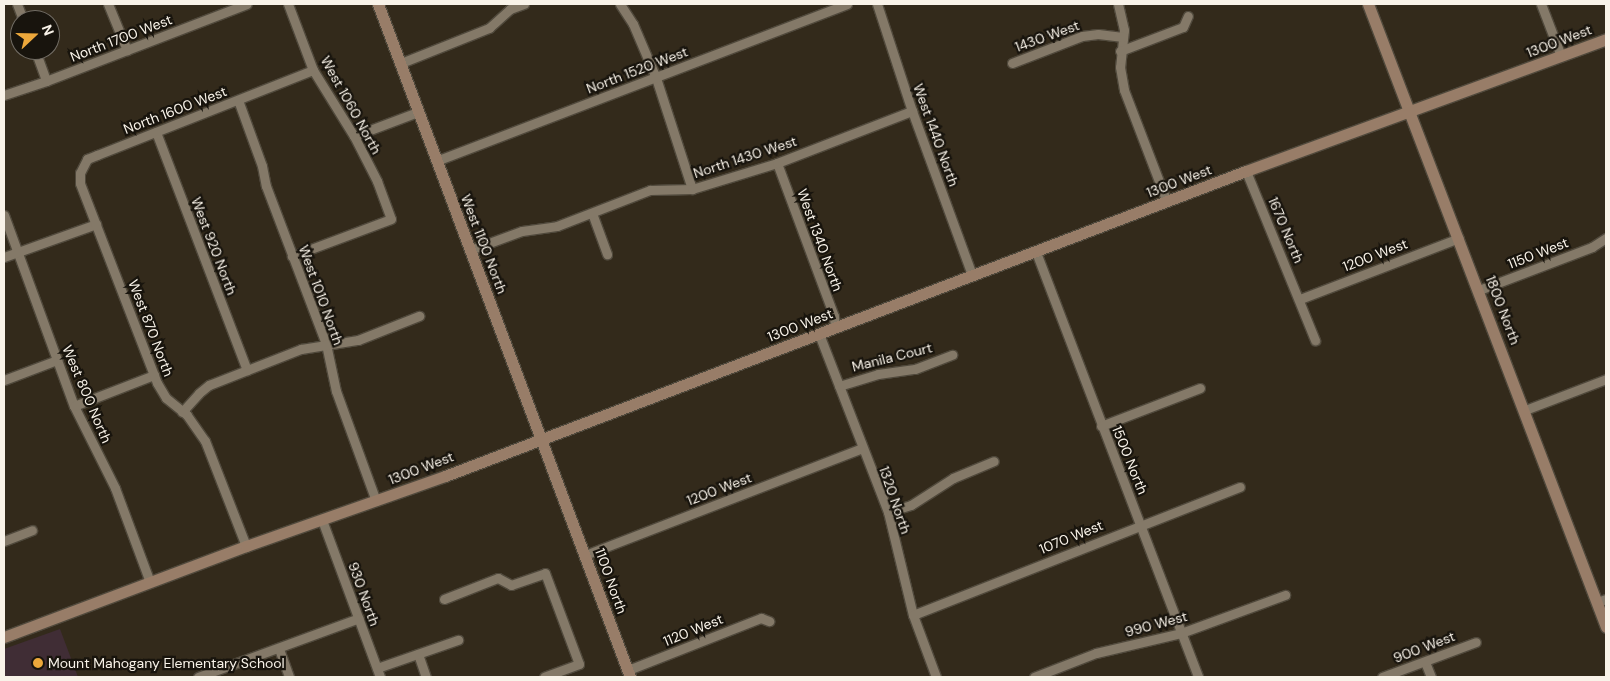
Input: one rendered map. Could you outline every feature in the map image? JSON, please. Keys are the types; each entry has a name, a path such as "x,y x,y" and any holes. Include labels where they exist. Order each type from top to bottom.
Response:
{"street":[{"path":"108,4 127,50"},
{"name":"North 1700 West","path":"4,95 46,81 248,4"},
{"name":"West 1060 North","path":"288,4 313,70 354,136 377,181 391,219 292,256"},
{"name":"West 1100 North","path":"378,4 563,495"},
{"path":"400,63 489,28 510,10 524,4"},
{"path":"620,4 633,24 656,78 692,190"},
{"name":"North 1520 West","path":"436,161 847,4"},
{"name":"West 1440 North","path":"876,4 912,111 972,275"},
{"path":"1118,4 1124,30 1120,51 1120,67 1124,90 1167,202"},
{"name":"1800 North","path":"1368,4 1525,410 1602,600 1606,627"},
{"path":"1541,4 1561,56"},
{"path":"1120,51 1183,27 1188,16"},
{"name":"1430 West","path":"1012,63 1082,36 1098,34 1123,37"},
{"name":"1300 West","path":"4,637 246,546 376,501 1246,171 1606,39"},
{"path":"39,60 46,81"},
{"name":"North 1600 West","path":"84,164 87,159 313,70"},
{"name":"West 1010 North","path":"238,100 292,256 326,344 336,391 376,501"},
{"name":"North 1430 West","path":"470,250 522,231 557,226 650,190 692,190 777,162 912,111"},
{"path":"354,136 418,112"},
{"name":"West 920 North","path":"156,132 247,370"},
{"name":"West 1340 North","path":"777,162 834,316 835,327"},
{"name":"West 870 North","path":"84,164 80,173 80,183 154,376 166,398 191,420 205,441 246,546"},
{"name":"1670 North","path":"1246,171 1300,299 1315,340"},
{"path":"592,213 607,254"},
{"name":"West 800 North","path":"4,215 74,406 115,488 150,582"},
{"path":"4,257 96,224"},
{"name":"1200 West","path":"1300,299 1459,238"},
{"name":"1150 West","path":"1479,290 1592,247 1606,238"},
{"name":"1500 North","path":"1036,252 1198,677"},
{"path":"182,412 209,385 301,349 358,340 419,316"},
{"name":"1320 North","path":"819,334 888,512 913,615 936,677"},
{"name":"Manila Court","path":"839,386 878,374 915,369 952,355"},
{"path":"4,380 57,360"},
{"path":"74,406 154,376"},
{"path":"1525,410 1606,379"},
{"path":"1101,426 1200,388"},
{"name":"1200 West","path":"585,554 862,448"},
{"path":"888,512 911,505 953,478 994,461"},
{"name":"1070 West","path":"913,615 1140,524 1240,487"},
{"name":"1100 North","path":"563,495 629,674"},
{"name":"930 North","path":"322,520 380,677"},
{"path":"4,541 32,530"},
{"path":"444,599 498,578 511,585 545,573 579,664 544,677"},
{"name":"990 West","path":"1034,677 1096,653 1181,634 1285,595"},
{"path":"198,677 279,649 359,618"},
{"name":"1120 West","path":"629,674 761,618 769,621"},
{"path":"377,668 458,640"},
{"name":"900 West","path":"1382,677 1476,642"},
{"path":"279,649 289,677"},
{"path":"418,654 426,677"},
{"path":"1425,662 1430,677"}],"shaded area":[{"name":"Mount Mahogany Elementary School","path":"60,629 78,677 4,677 4,649"}],"place":[{"name":"Mount Mahogany Elementary School","path":"38,663"}]}
